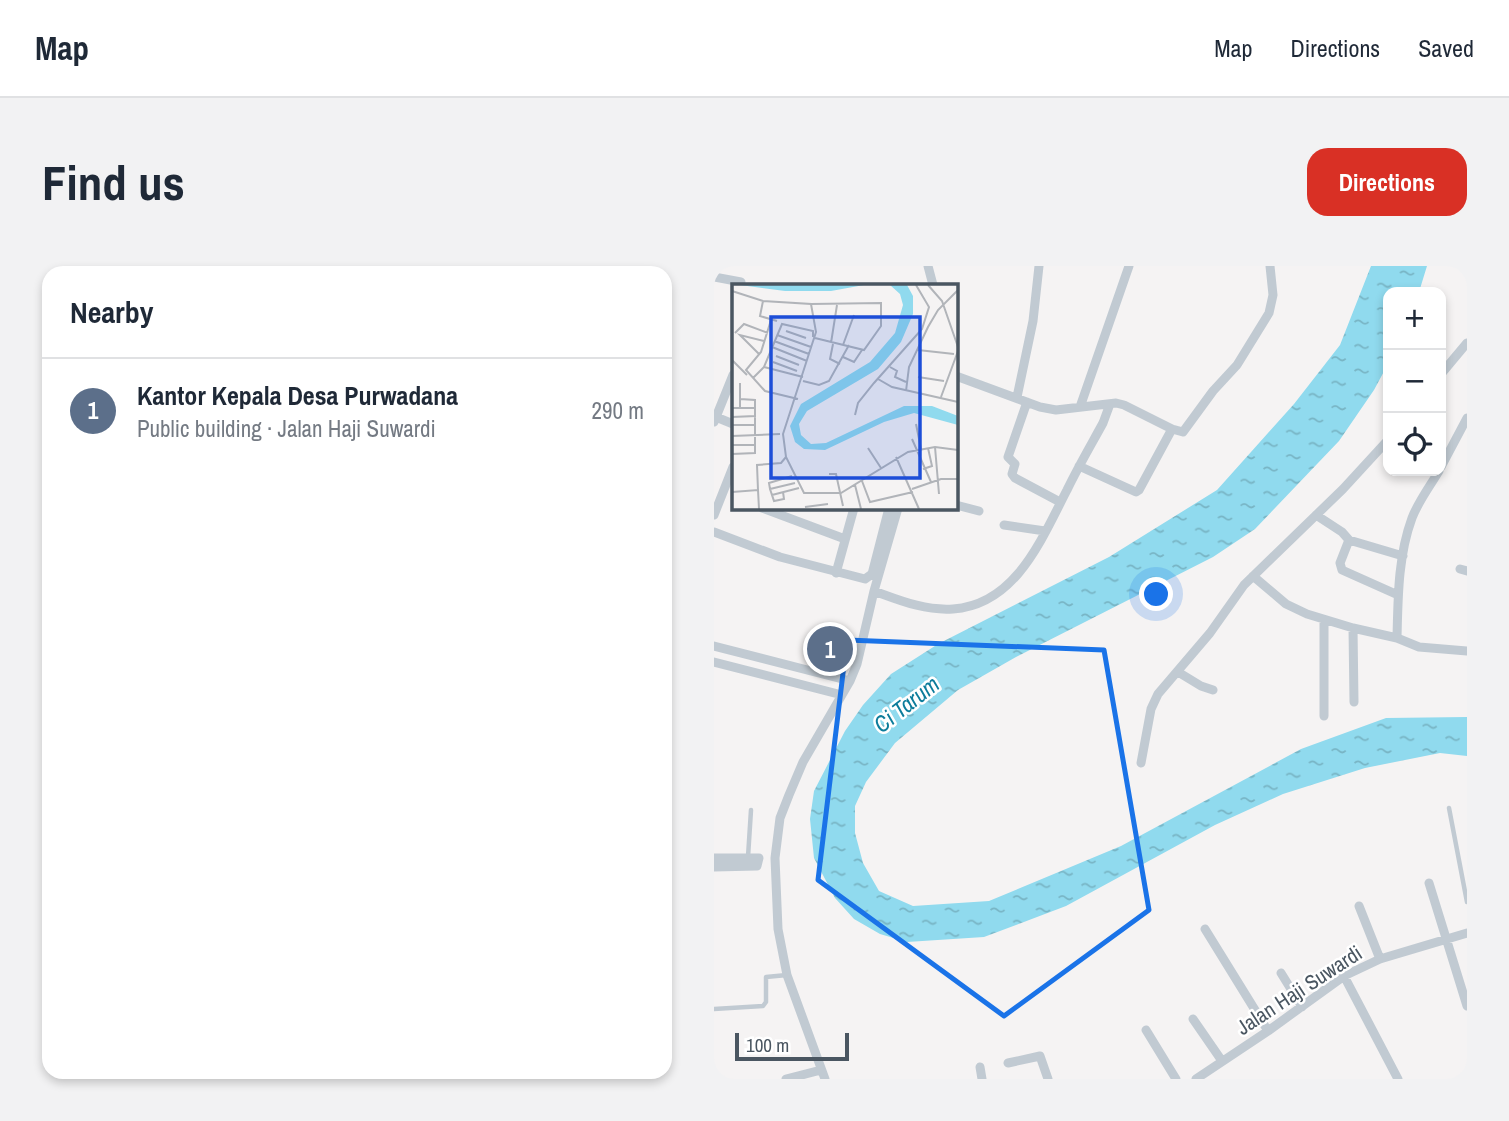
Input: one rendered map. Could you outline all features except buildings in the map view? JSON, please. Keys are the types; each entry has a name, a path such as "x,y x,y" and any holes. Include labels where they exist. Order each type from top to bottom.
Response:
{"street":[{"path":"928,266 933,284"},
{"path":"1017,397 1033,321 1039,266"},
{"path":"1080,407 1129,266"},
{"path":"957,376 1056,410 1124,405 1183,432 1249,348 1271,308 1273,288 1270,266"},
{"path":"714,277 741,282"},
{"path":"1446,368 1467,343"},
{"path":"715,420 732,382"},
{"path":"1027,402 1008,457 1015,464 1012,474 1060,502"},
{"path":"874,591 912,605 954,609 970,605 1005,587 1029,561 1103,423 1110,404"},
{"path":"1446,460 1463,435 1467,418"},
{"path":"1079,466 1136,492 1172,429"},
{"path":"1141,763 1154,703 1210,633 1234,597 1383,445"},
{"path":"714,515 732,470"},
{"path":"1397,638 1398,595 1411,520 1436,476"},
{"path":"723,493 732,497"},
{"path":"957,505 979,511"},
{"path":"765,509 845,539"},
{"path":"836,573 854,509"},
{"path":"714,532 780,557 865,579 872,574 888,509"},
{"path":"786,1079 823,1074 788,975 776,908 775,858 780,818 803,762 850,681 898,509"},
{"path":"1316,515 1342,532 1349,540 1403,556"},
{"path":"1004,525 1045,531"},
{"path":"1349,540 1340,568 1398,595"},
{"path":"1253,576 1286,604 1324,620 1397,638 1427,649 1467,651"},
{"path":"1324,620 1324,716"},
{"path":"1353,628 1354,702"},
{"path":"714,646 850,681"},
{"path":"714,662 842,695"},
{"path":"1178,672 1213,690"},
{"path":"714,858 759,858 758,865 714,867"},
{"path":"1429,883 1467,1006"},
{"path":"1359,906 1380,959"},
{"path":"1205,929 1268,1031"},
{"name":"Jalan Haji Suwardi","path":"1196,1079 1344,976 1380,959 1467,933"},
{"path":"1282,973 1302,1007"},
{"path":"1344,976 1398,1079"},
{"path":"1193,1019 1223,1061"},
{"path":"1146,1030 1176,1079"},
{"path":"1008,1063 1040,1056 1048,1079"},
{"path":"980,1067 982,1079"}],"lane":[{"path":"1449,808 1467,902"},
{"path":"748,858 751,810"},
{"path":"714,1009 763,1006 766,1002 766,977 788,975"}],"highlighted area":[{"path":"847,640 1104,650 1149,910 1004,1016 818,880"}],"water":[{"name":"Ci Tarum","path":"1371,266 1427,266 1421,287 1383,287 1383,373 1339,441 1255,529 1213,557 1016,657 958,690 895,743 866,782 855,806 855,833 863,863 879,891 913,906 989,901 1121,846 1301,749 1386,718 1467,717 1467,756 1440,753 1365,768 1283,794 1215,825 1066,906 984,937 907,942 880,934 854,919 835,898 814,858 810,819 814,791 845,731 863,705 891,674 938,644 1109,557 1217,490 1294,404 1340,345"}],"place":[{"name":"Kantor Kepala Desa Purwadana","path":"830,649"}]}
